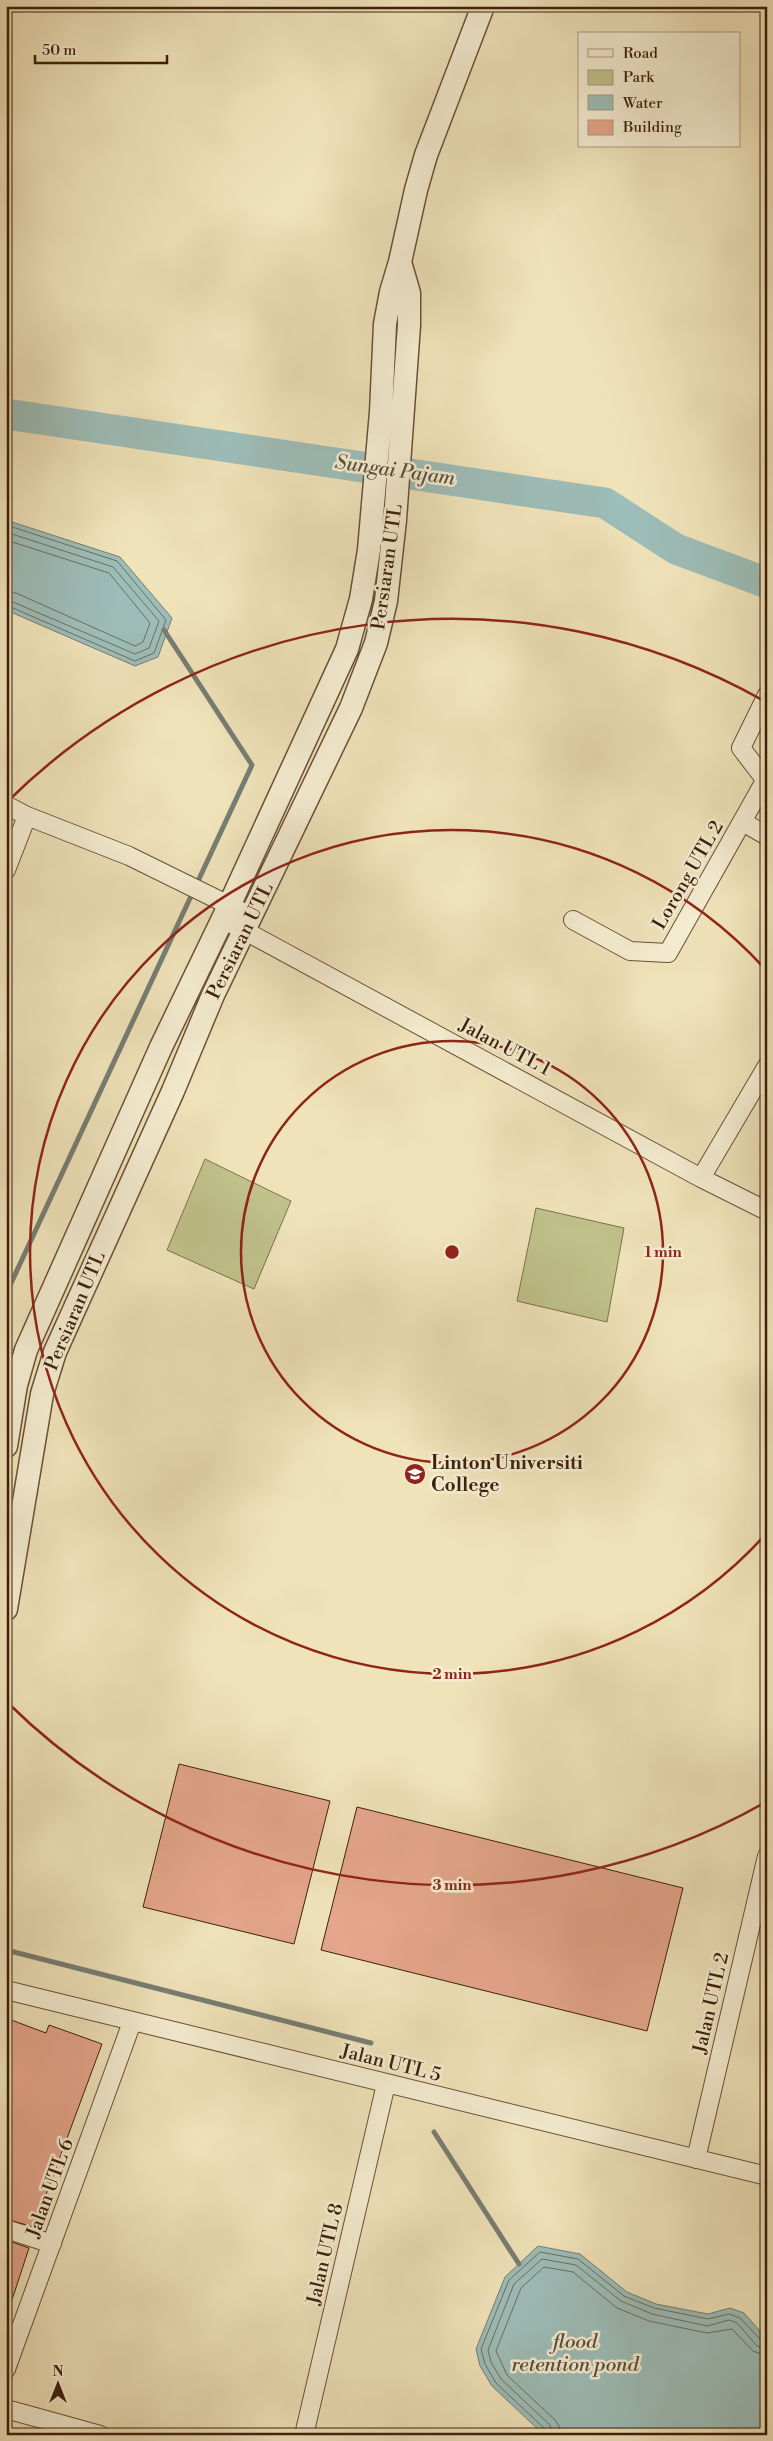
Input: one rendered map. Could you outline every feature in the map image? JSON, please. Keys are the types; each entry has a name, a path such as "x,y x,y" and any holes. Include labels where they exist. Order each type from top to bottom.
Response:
{"street":[{"name":"Persiaran UTL","path":"6,1446 16,1385 26,1350 221,908 347,649 361,598 372,516 381,412 385,324 391,292 426,155 483,6"},
{"name":"Persiaran UTL","path":"6,1609 41,1404 49,1370 214,995 347,717 376,644 386,601 395,520 409,325 409,293 400,262"},
{"path":"766,782 741,748 767,694"},
{"name":"Lorong UTL 2","path":"572,920 630,951 668,953 766,782"},
{"name":"Jalan UTL 1","path":"6,805 27,816 129,856 178,880 247,924 701,1178 767,1211"},
{"path":"6,870 27,816"},
{"path":"743,822 767,836"},
{"path":"701,1178 767,1066"},
{"name":"Jalan UTL 2","path":"696,2159 767,1856"},
{"name":"Jalan UTL 5","path":"6,1990 767,2176"},
{"name":"Jalan UTL 6","path":"6,2369 132,2022"},
{"name":"Jalan UTL 8","path":"304,2435 386,2084"},
{"path":"6,2229 52,2244"},
{"path":"6,2409 100,2435"}],"green space":[{"path":"205,1159 291,1201 254,1289 167,1250"},
{"path":"536,1208 624,1228 607,1322 517,1301"}],"water":[{"path":"6,520 120,557 172,618 158,657 135,666 6,610"},
{"name":"flood retention pond","path":"538,2246 580,2254 627,2292 656,2304 708,2314 730,2308 744,2313 767,2339 767,2435 544,2435 492,2386 480,2366 476,2349 505,2277"}],"building":[{"path":"179,1764 330,1801 294,1944 143,1907"},
{"path":"357,1807 683,1888 647,2031 321,1950"},
{"path":"6,2018 46,2033 49,2025 102,2044 34,2227 6,2219"},
{"path":"6,2240 29,2248 9,2309 6,2309"}],"waterway":[{"name":"Sungai Pajam","path":"6,414 605,503 676,549 767,583"},
{"path":"6,1294 252,765 164,630"},
{"path":"6,1950 371,2043"},
{"path":"434,2132 519,2264"}],"place":[{"name":"Linton Universiti College","path":"415,1474"}]}
